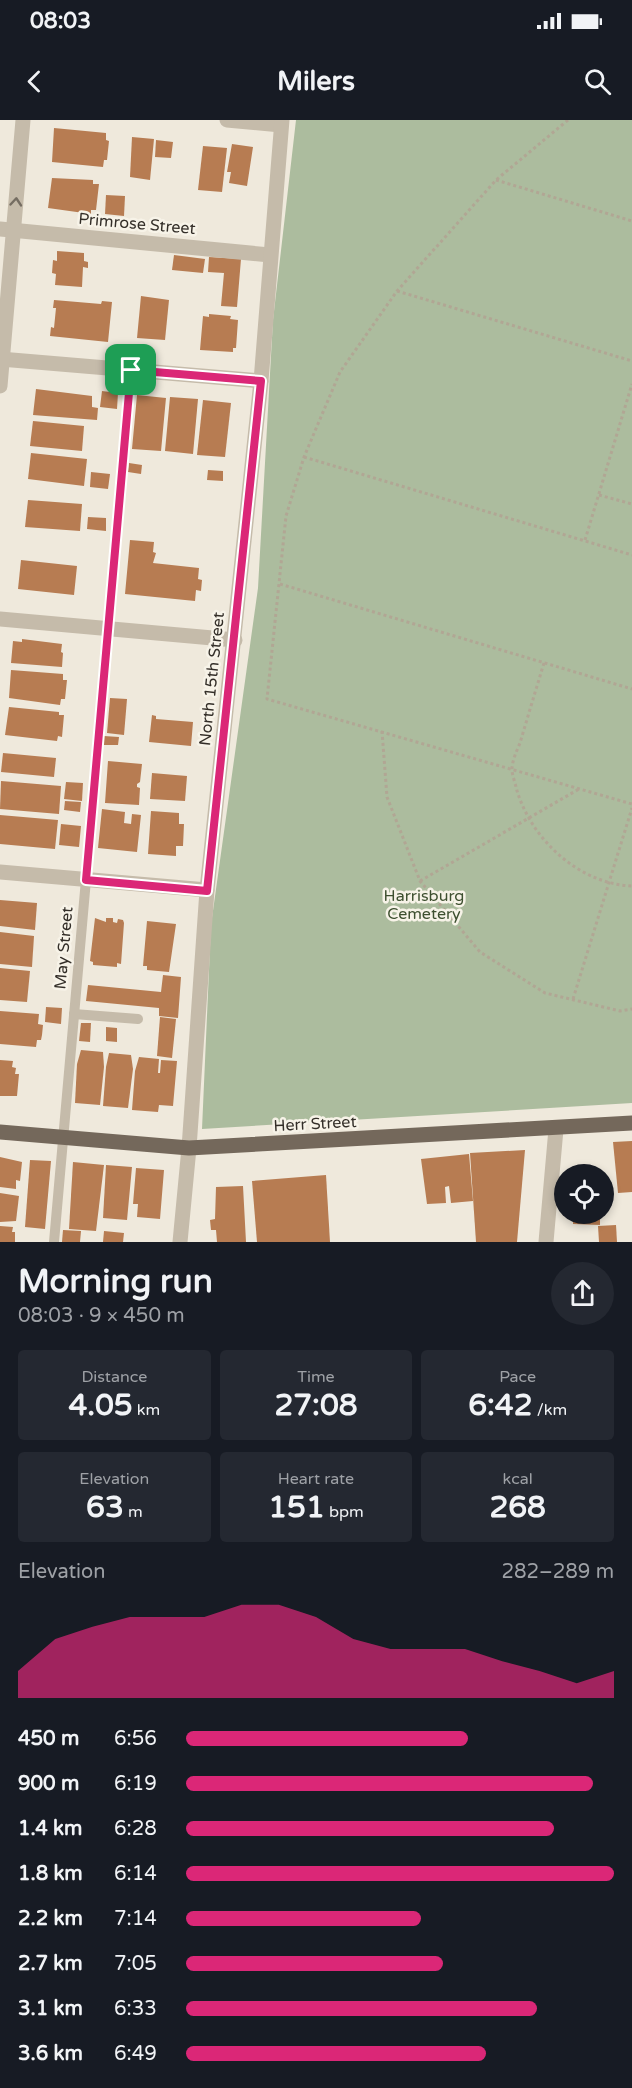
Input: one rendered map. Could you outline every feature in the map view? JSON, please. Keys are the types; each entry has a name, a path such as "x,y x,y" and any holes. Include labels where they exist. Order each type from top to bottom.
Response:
{"main road":[{"name":"Herr Street","path":"0,1132 189,1148 632,1123"}],"street":[{"path":"0,386 7,230 23,120"},
{"path":"227,120 281,122"},
{"name":"North 15th Street","path":"180,1242 207,891 261,381 281,122"},
{"name":"Primrose Street","path":"7,230 270,255"},
{"path":"1,359 261,381"},
{"path":"0,619 235,640"},
{"path":"0,872 207,891"},
{"path":"546,1242 556,1129"}],"lane":[{"name":"May Street","path":"54,1242 131,370"},
{"path":"74,1014 138,1019"}],"path":[{"path":"568,120 496,180 397,291 340,372 303,457 286,516 267,699 632,806 573,999"},
{"path":"496,180 632,221"},
{"path":"397,291 632,361"},
{"path":"584,541 632,384"},
{"path":"303,457 632,555"},
{"path":"599,494 632,504"},
{"path":"279,584 632,689"},
{"path":"544,663 512,769 527,819 545,842 567,861 609,882 632,886"},
{"path":"382,731 387,797 420,881 480,952 545,993 620,1011 632,1010"},
{"path":"420,881 580,789"}],"green space":[{"name":"Harrisburg Cemetery","path":"296,120 632,120 632,1103 202,1129 211,925 258,588 273,320"}],"building":[{"path":"54,128 106,133 106,140 109,141 107,160 104,160 103,167 52,162"},
{"path":"132,137 154,139 150,180 130,177"},
{"path":"156,140 173,142 171,158 155,157"},
{"path":"232,144 253,147 247,186 229,183 231,172 227,172"},
{"path":"203,146 227,148 222,192 198,190"},
{"path":"52,178 93,180 93,184 99,184 96,210 91,210 91,214 48,208"},
{"path":"106,195 125,196 124,216 105,214"},
{"path":"57,251 84,253 84,261 88,262 88,268 83,267 82,287 55,285 56,274 52,273 53,260 57,261"},
{"path":"174,255 205,259 203,273 172,270"},
{"path":"209,257 241,259 237,307 221,306 224,273 208,272"},
{"path":"141,296 169,300 165,340 137,338"},
{"path":"54,300 101,304 102,301 112,302 108,342 50,336 51,327 54,328 56,308 53,308"},
{"path":"209,314 231,316 230,319 238,320 236,348 233,348 233,352 200,350 203,316 209,317"},
{"path":"36,389 92,396 92,407 98,408 97,420 33,415"},
{"path":"102,391 118,393 117,409 100,407"},
{"path":"137,395 166,398 161,451 132,449"},
{"path":"170,397 198,399 193,454 165,451"},
{"path":"203,400 231,403 225,457 197,455"},
{"path":"33,421 84,426 82,451 30,446"},
{"path":"31,453 87,459 84,486 28,479"},
{"path":"129,463 142,465 141,474 128,472"},
{"path":"208,470 223,471 223,481 207,480"},
{"path":"91,472 110,474 108,489 90,487"},
{"path":"28,500 82,504 80,531 25,527"},
{"path":"88,517 106,518 106,531 87,529"},
{"path":"130,540 154,542 153,552 156,553 153,563 199,568 198,579 202,580 201,591 196,590 195,601 125,594"},
{"path":"21,560 77,566 74,595 18,589"},
{"path":"22,639 62,644 62,667 11,663 13,641 22,642"},
{"path":"11,670 63,674 63,680 67,680 65,699 61,699 60,705 9,698"},
{"path":"110,698 127,699 124,735 107,733"},
{"path":"9,707 59,712 59,715 64,715 62,737 58,736 57,741 5,735"},
{"path":"152,715 156,716 156,719 193,722 191,746 149,742"},
{"path":"104,736 119,737 118,745 103,745"},
{"path":"3,753 56,758 54,777 1,772"},
{"path":"108,761 142,764 140,782 137,784 140,788 139,805 105,803"},
{"path":"152,773 187,776 185,801 150,799"},
{"path":"1,781 61,786 59,814 0,809"},
{"path":"66,782 83,783 82,801 64,799"},
{"path":"65,801 81,802 80,812 64,810"},
{"path":"102,809 125,812 124,823 131,824 132,814 141,815 137,852 98,848"},
{"path":"151,811 179,813 179,824 184,824 183,846 176,846 176,856 148,854"},
{"path":"0,815 58,820 55,849 0,844"},
{"path":"61,824 81,826 79,847 59,845"},
{"path":"0,900 37,903 35,930 0,926"},
{"path":"95,918 106,922 106,918 113,918 113,922 117,923 118,919 123,920 121,964 117,963 117,967 93,965 90,961"},
{"path":"147,921 176,924 169,972 147,970 147,966 143,966"},
{"path":"0,932 34,936 32,967 0,964"},
{"path":"0,968 30,971 27,1002 0,1000"},
{"path":"163,975 181,977 178,1018 159,1016 159,1008 86,1001 88,985 161,992"},
{"path":"46,1007 62,1008 61,1024 45,1022"},
{"path":"0,1011 39,1014 38,1024 43,1025 41,1040 37,1040 36,1047 0,1044"},
{"path":"160,1017 176,1019 172,1058 157,1056"},
{"path":"81,1023 91,1023 90,1042 79,1041"},
{"path":"106,1027 117,1028 117,1042 106,1041"},
{"path":"81,1050 103,1052 104,1067 100,1105 75,1103 77,1064"},
{"path":"109,1053 131,1055 133,1069 128,1108 103,1106"},
{"path":"139,1057 159,1059 158,1073 160,1073 161,1060 177,1061 173,1106 159,1105 158,1112 132,1110 135,1071"},
{"path":"0,1060 13,1061 12,1067 16,1068 15,1074 19,1074 17,1096 0,1096"},
{"path":"632,1141 632,1192 618,1193 613,1142"},
{"path":"525,1150 517,1242 476,1242 470,1153"},
{"path":"469,1154 473,1201 451,1203 449,1186 445,1187 446,1203 427,1204 421,1159"},
{"path":"0,1157 22,1162 20,1181 16,1180 16,1189 0,1187"},
{"path":"30,1160 51,1161 45,1229 25,1227"},
{"path":"73,1162 104,1165 96,1231 69,1229"},
{"path":"106,1165 132,1167 127,1220 103,1218"},
{"path":"136,1168 164,1170 160,1219 137,1217 138,1204 133,1204"},
{"path":"326,1175 330,1242 257,1242 252,1181"},
{"path":"243,1186 246,1242 217,1242 216,1230 211,1230 210,1220 215,1219 216,1187"},
{"path":"0,1193 19,1196 16,1221 0,1222"},
{"path":"616,1225 617,1242 599,1242 598,1226"},
{"path":"0,1226 13,1227 15,1242 0,1242"},
{"path":"63,1230 81,1231 80,1242 62,1242"},
{"path":"104,1231 124,1233 123,1242 103,1242"}],"route":[{"path":"131,370 261,381 207,891 86,880 131,370"}]}
